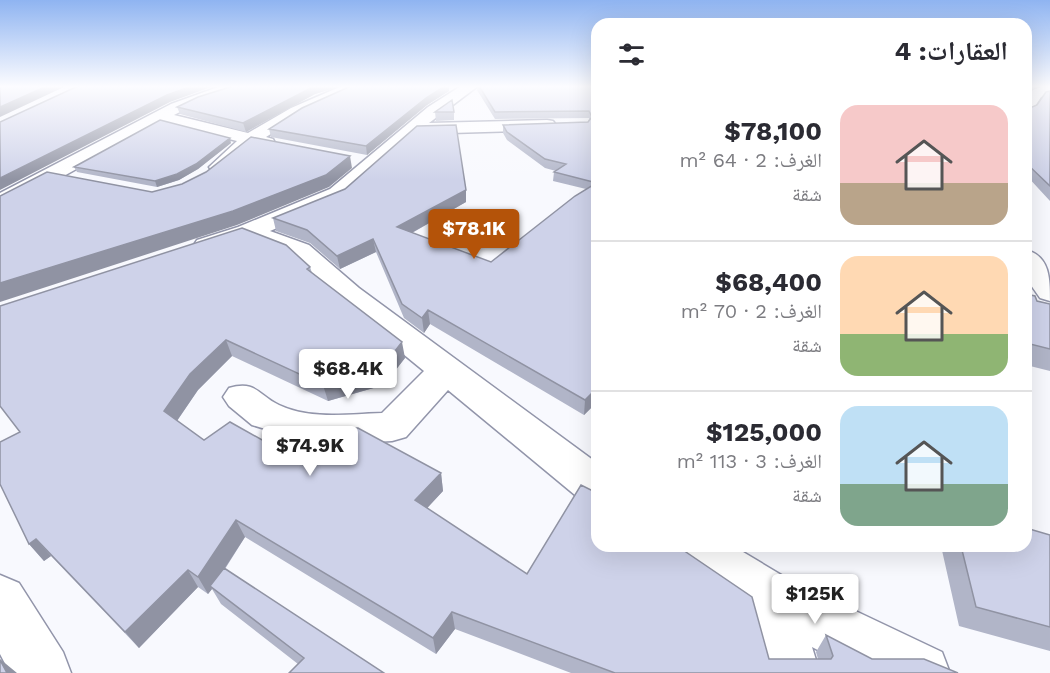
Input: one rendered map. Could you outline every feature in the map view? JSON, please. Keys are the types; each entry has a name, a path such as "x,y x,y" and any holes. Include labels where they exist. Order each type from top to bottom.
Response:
{"street":[{"path":"0,202 159,117"},
{"path":"162,117 249,140 283,146"},
{"path":"202,179 210,175 249,140 286,117"},
{"path":"183,254 247,232 338,194 362,162 413,129 426,117"},
{"path":"413,129 559,124"},
{"path":"50,175 83,181"},
{"path":"247,232 300,251 348,294 591,482"},
{"path":"1032,266 1050,292"},
{"path":"1032,310 1050,314"},
{"path":"242,397 266,415 318,430 392,427 415,405 445,370"},
{"path":"699,552 769,597 921,673"},
{"path":"769,597 791,673"},
{"path":"0,601 42,673"}],"building":[{"path":"10,117 122,117 0,178 0,122"},
{"path":"220,117 254,117 243,123"},
{"path":"287,117 402,117 366,146 269,129"},
{"path":"1032,117 1050,117 1050,186 1032,169"},
{"path":"591,118 591,181 554,172 566,164 545,159 507,132 503,125 588,122"},
{"path":"160,120 230,138 196,164 177,174 155,181 74,167"},
{"path":"456,125 466,190 397,227 491,262 575,196 591,186 591,394 585,400 428,310 422,318 402,304 373,239 337,256 307,230 273,218 345,189 417,126"},
{"path":"251,137 350,156 326,175 233,211 0,283 0,196 47,172 152,192 182,184 206,172"},
{"path":"242,228 286,245 310,267 307,269 402,342 381,369 323,385 226,340 190,374 164,411 204,440 230,422 305,464 348,428 358,428 441,473 415,500 527,574 581,485 591,490 591,552 686,552 752,597 769,659 831,659 833,656 826,635 872,659 924,659 958,673 615,673 452,612 433,638 236,520 198,577 188,570 125,632 36,539 29,544 0,484 0,442 20,432 0,406 0,306"},
{"path":"1032,295 1035,296 1037,301 1050,304 1050,349 1032,344"},
{"path":"1032,530 1050,535 1050,627 976,607 962,552 1032,552"},
{"path":"224,568 384,673 289,673 304,658 210,586"},
{"path":"0,660 7,673 0,673"}]}
